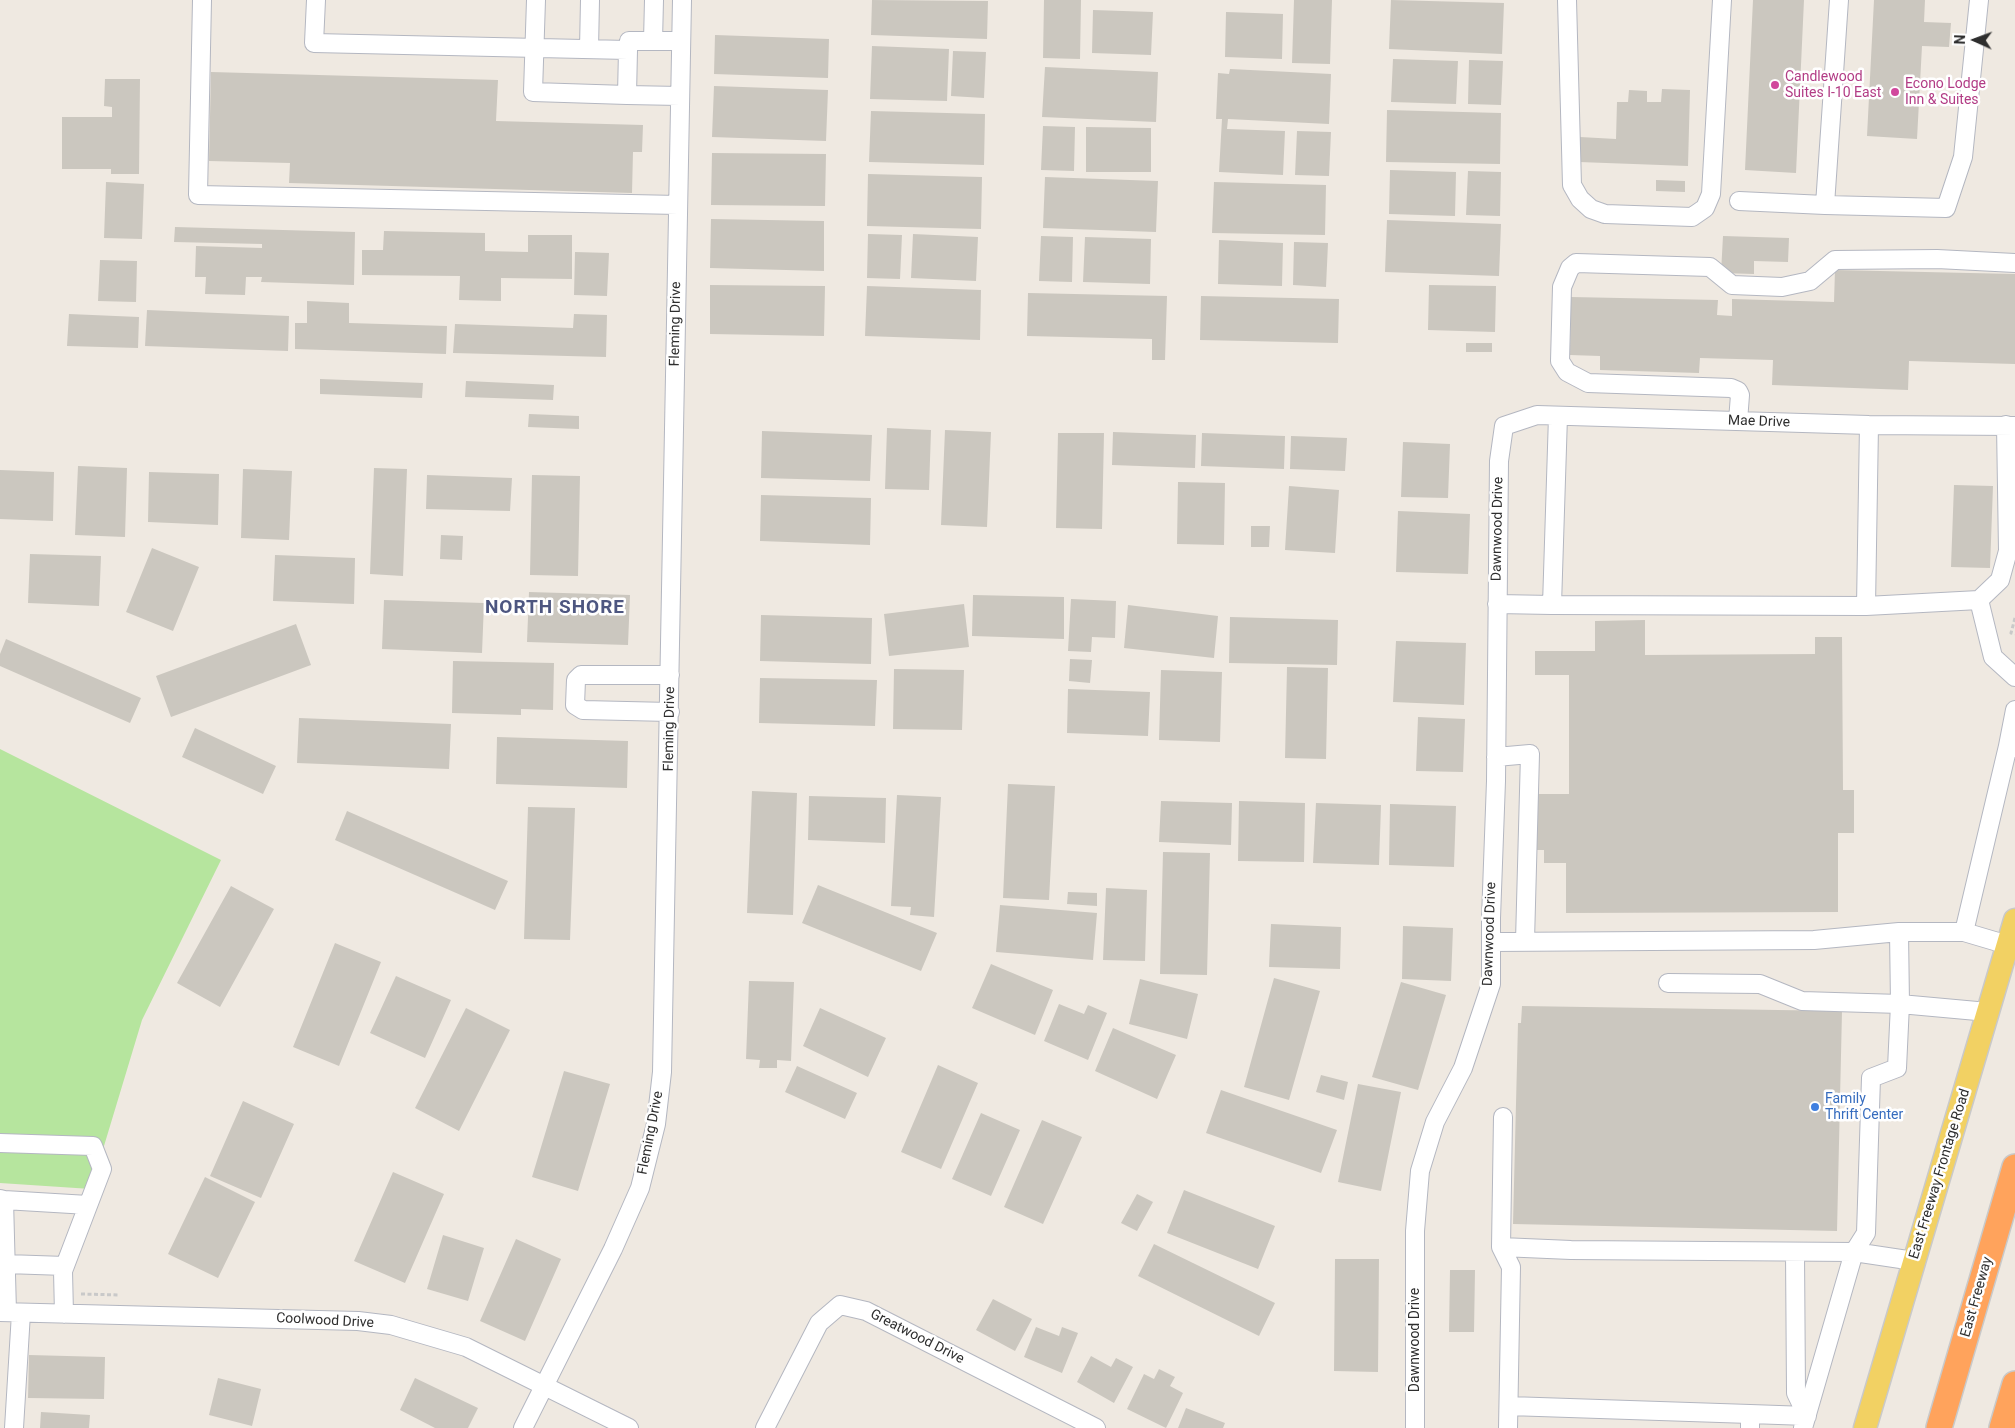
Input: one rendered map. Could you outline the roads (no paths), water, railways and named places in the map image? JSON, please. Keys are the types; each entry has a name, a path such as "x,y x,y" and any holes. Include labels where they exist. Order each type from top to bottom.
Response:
{"highway":[{"name":"East Freeway","path":"1939,1428 2015,1167"},
{"path":"2002,1428 2015,1384"}],"main road":[{"name":"East Freeway Frontage Road","path":"1865,1428 2015,920"}],"street":[{"path":"202,0 198,195 678,205"},
{"path":"316,0 314,42 628,50"},
{"path":"536,0 533,92 680,96"},
{"path":"589,49 590,0"},
{"path":"653,41 654,0"},
{"name":"Fleming Drive","path":"523,1428 614,1249 640,1188 656,1124 663,1063 682,0"},
{"path":"1567,0 1572,186 1580,199 1591,209 1605,214 1692,217 1704,208 1712,194 1722,0"},
{"path":"1825,205 1839,0"},
{"path":"1739,201 1946,208 1963,157 1979,0"},
{"path":"627,95 629,41 681,41"},
{"path":"1738,421 1740,395 1738,391 1731,388 1588,383 1567,372 1560,361 1562,287 1570,268 1576,263 1710,266 1732,285 1782,287 1810,280 1835,260 1937,259 2015,263"},
{"name":"Mae Drive","path":"1504,426 1536,415 1869,425 2011,426"},
{"path":"1552,605 1558,416"},
{"path":"1866,606 1869,425"},
{"name":"Dawnwood Drive","path":"1415,1428 1415,1231 1420,1171 1435,1122 1463,1068 1492,984 1491,942 1496,757 1500,461 1504,426"},
{"path":"1497,604 1866,606 1979,600 2000,580 2011,552 2011,426"},
{"path":"1979,600 1993,657 2015,677"},
{"path":"670,675 581,675 576,680 575,705 583,710 670,712"},
{"path":"1964,932 2012,747 2015,710"},
{"path":"1496,757 1530,754 1525,942"},
{"path":"1805,1422 1854,1252 1866,1232 1871,1078 1897,1068 1900,1004 1899,932"},
{"path":"1491,942 1814,940 1899,932 1964,932 2008,945"},
{"path":"1668,983 1760,984 1802,1001 1900,1004 1988,1012"},
{"path":"1503,1117 1501,1248 1511,1267 1508,1428"},
{"path":"0,1143 94,1146 102,1169 63,1272 64,1314"},
{"path":"14,1428 2,1199 88,1205"},
{"path":"1501,1248 1854,1252 1914,1261"},
{"path":"1795,1252 1796,1393 1805,1422"},
{"path":"6,1264 65,1266"},
{"name":"Greatwood Drive","path":"765,1428 819,1323 840,1305 866,1311 1096,1428"},
{"name":"Coolwood Drive","path":"9,1312 358,1321 391,1325 466,1347 629,1428"},
{"path":"1509,1406 1750,1421 1805,1422"}],"place":[{"name":"Candlewood Suites I-10 East","path":"1775,85"},
{"name":"Econo Lodge Inn & Suites","path":"1895,92"},
{"name":"Family Thrift Center","path":"1815,1107"}],"district":[{"name":"NORTH SHORE","path":"555,608"}]}
